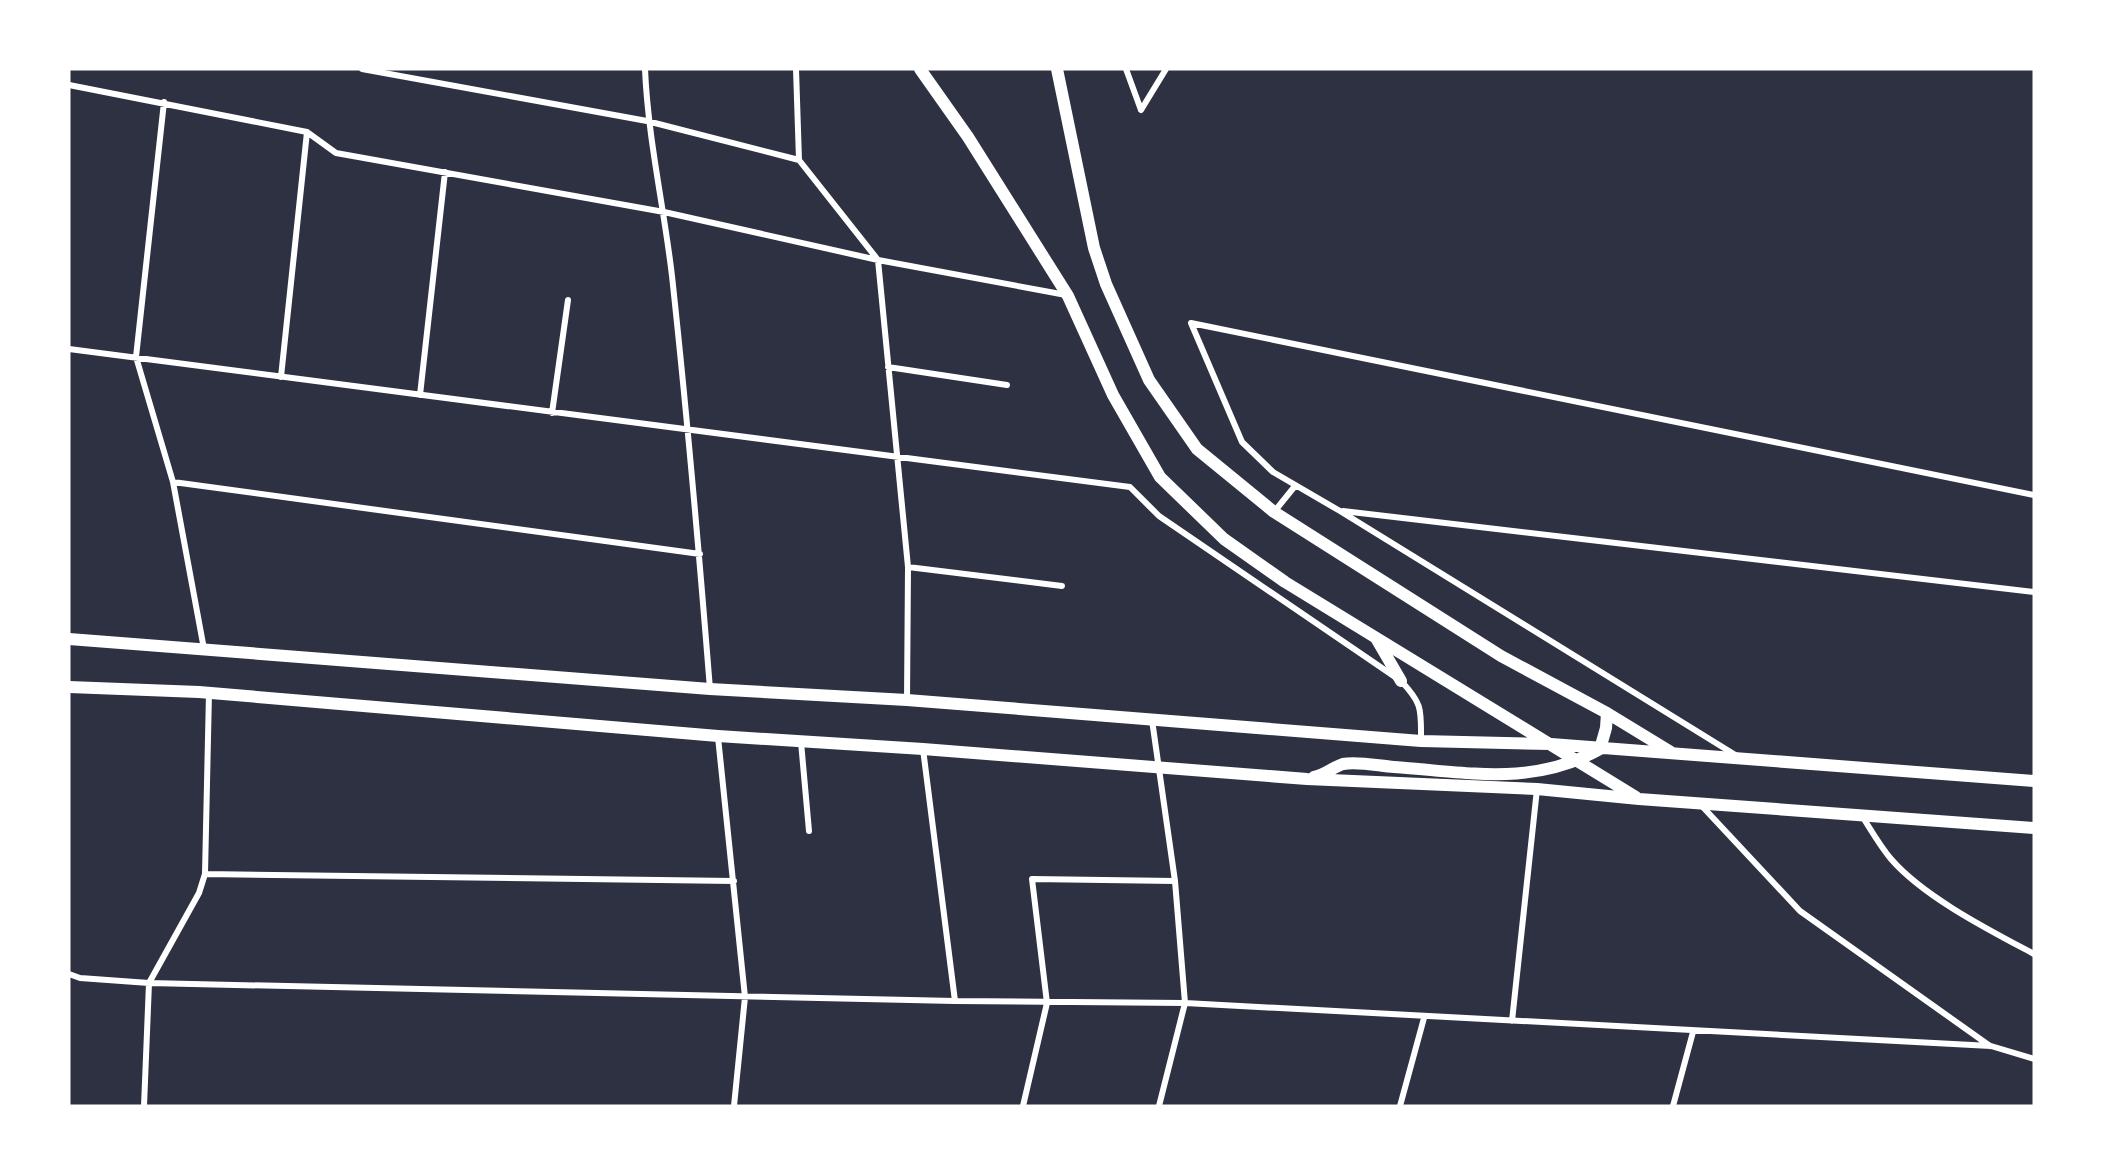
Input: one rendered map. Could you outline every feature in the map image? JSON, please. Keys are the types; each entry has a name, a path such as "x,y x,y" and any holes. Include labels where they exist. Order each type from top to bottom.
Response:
{"main road":[{"path":"920,69 968,137 1068,296 1113,395 1160,477 1224,539 1285,582 1551,744 1576,762 1640,799"},
{"path":"1057,69 1094,248 1106,284 1149,380 1197,448 1274,512 1502,656 1607,713 1674,754"},
{"path":"1376,637 1401,681"},
{"path":"69,639 710,689 907,700 1420,741 1551,744 2034,781"},
{"path":"69,687 209,693 718,736 923,749 1307,779 1537,789 1640,799 1697,801 2034,828"},
{"path":"1307,779 1344,764 1505,774 1534,773 1576,762 1600,749 1606,728 1607,713"}],"street":[{"path":"362,69 647,121 799,160"},
{"path":"645,69 647,121 664,212 689,429 710,689"},
{"path":"796,69 799,160 878,260 908,567 907,700"},
{"path":"1126,69 1141,110 1166,69"},
{"path":"69,85 307,132 336,153 664,212 878,260 1068,296"},
{"path":"164,102 136,357 173,482 204,650"},
{"path":"281,377 307,132"},
{"path":"420,395 445,172"},
{"path":"552,413 568,300"},
{"path":"1742,759 1273,472 1242,442 1191,323 2034,495"},
{"path":"69,349 1130,487 1159,516 1401,681 1418,698 1421,708 1420,741"},
{"path":"888,366 1007,385"},
{"path":"173,482 700,554"},
{"path":"1274,512 1295,486"},
{"path":"1340,511 2034,592"},
{"path":"908,567 1062,586"},
{"path":"144,1106 149,983 199,893 205,874 209,693"},
{"path":"1152,720 1175,881 1185,1004 1160,1106"},
{"path":"718,736 745,997 734,1106"},
{"path":"801,742 809,831"},
{"path":"923,749 955,1001"},
{"path":"1512,1021 1537,789"},
{"path":"1697,801 1800,911 1991,1046"},
{"path":"1861,815 1888,856 1920,885 1981,926 2034,954"},
{"path":"205,874 734,881"},
{"path":"1023,1106 1047,1003 1032,879 1175,881"},
{"path":"69,974 80,978 149,983 745,997 1185,1004 1991,1046 2034,1059"},
{"path":"1400,1106 1424,1018"},
{"path":"1673,1106 1693,1032"}]}
